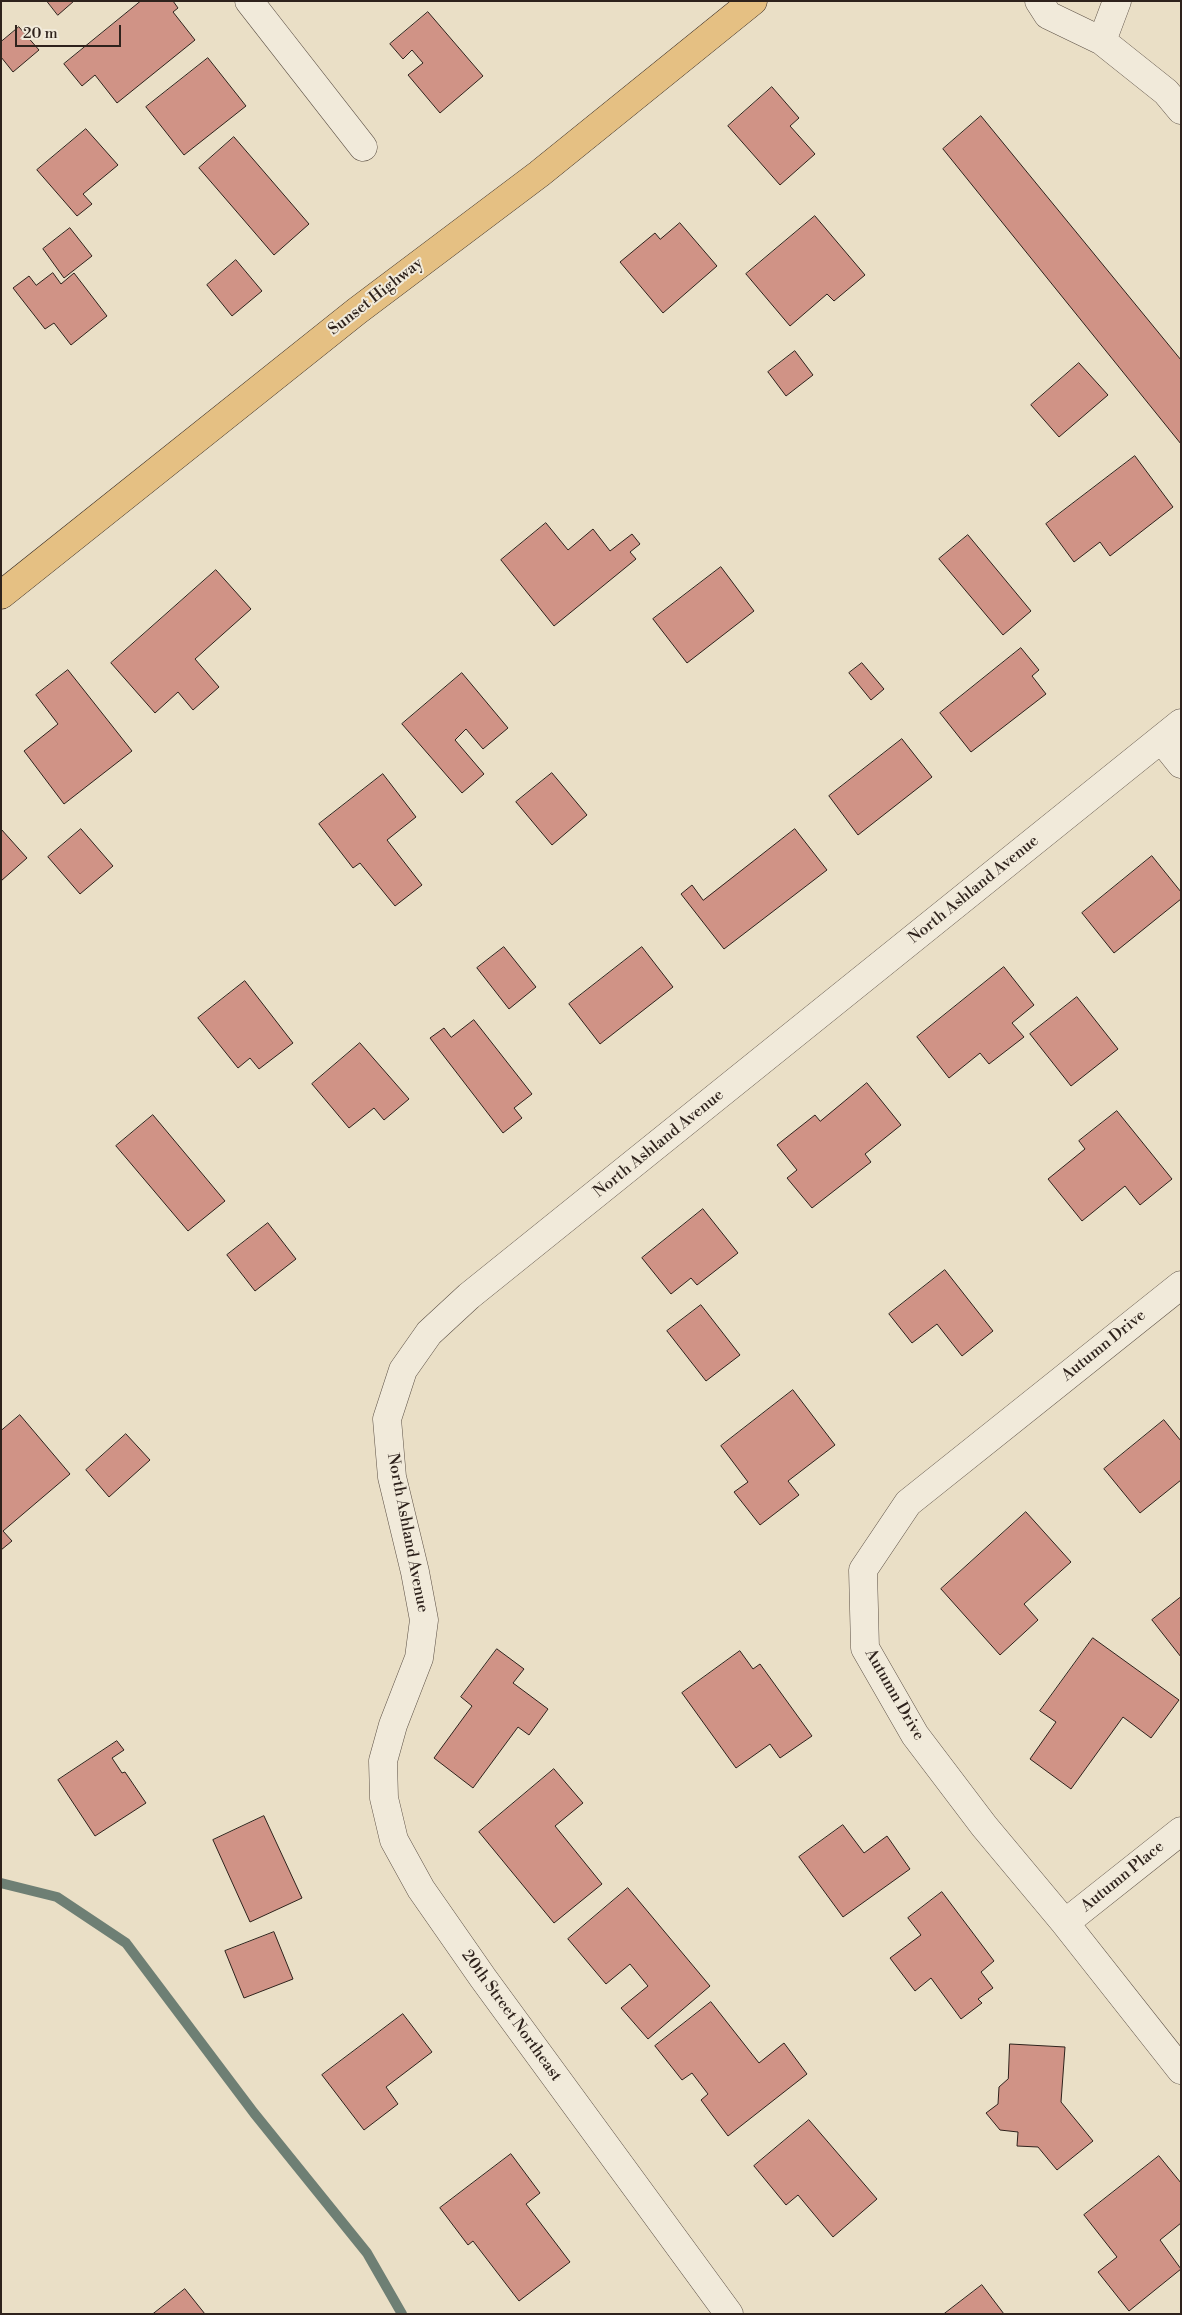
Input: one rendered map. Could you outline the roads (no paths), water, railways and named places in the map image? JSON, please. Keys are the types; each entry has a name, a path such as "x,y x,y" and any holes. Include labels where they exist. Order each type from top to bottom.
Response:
{"highway":[{"name":"Sunset Highway","path":"1,595 357,311 539,174 753,1"}],"street":[{"path":"250,1 363,147"},
{"path":"1039,1 1048,15 1102,40 1166,92 1181,110"},
{"path":"1102,40 1117,1"},
{"path":"1171,731 1181,764"},
{"name":"North Ashland Avenue","path":"407,1689 419,1658 424,1620 415,1572 392,1477 387,1419 402,1370 429,1333 476,1291 1171,731"},
{"name":"Autumn Drive","path":"1181,1285 908,1503 863,1570 865,1648 915,1735 984,1826 1065,1923 1181,2070"},
{"name":"20th Street Northeast","path":"407,1689 393,1725 383,1761 384,1798 394,1840 421,1889 482,1978 729,2314"},
{"name":"Autumn Place","path":"1065,1923 1181,1831"}],"waterway":[{"path":"1,1883 57,1897 126,1943 254,2113 367,2253 402,2314"}]}
